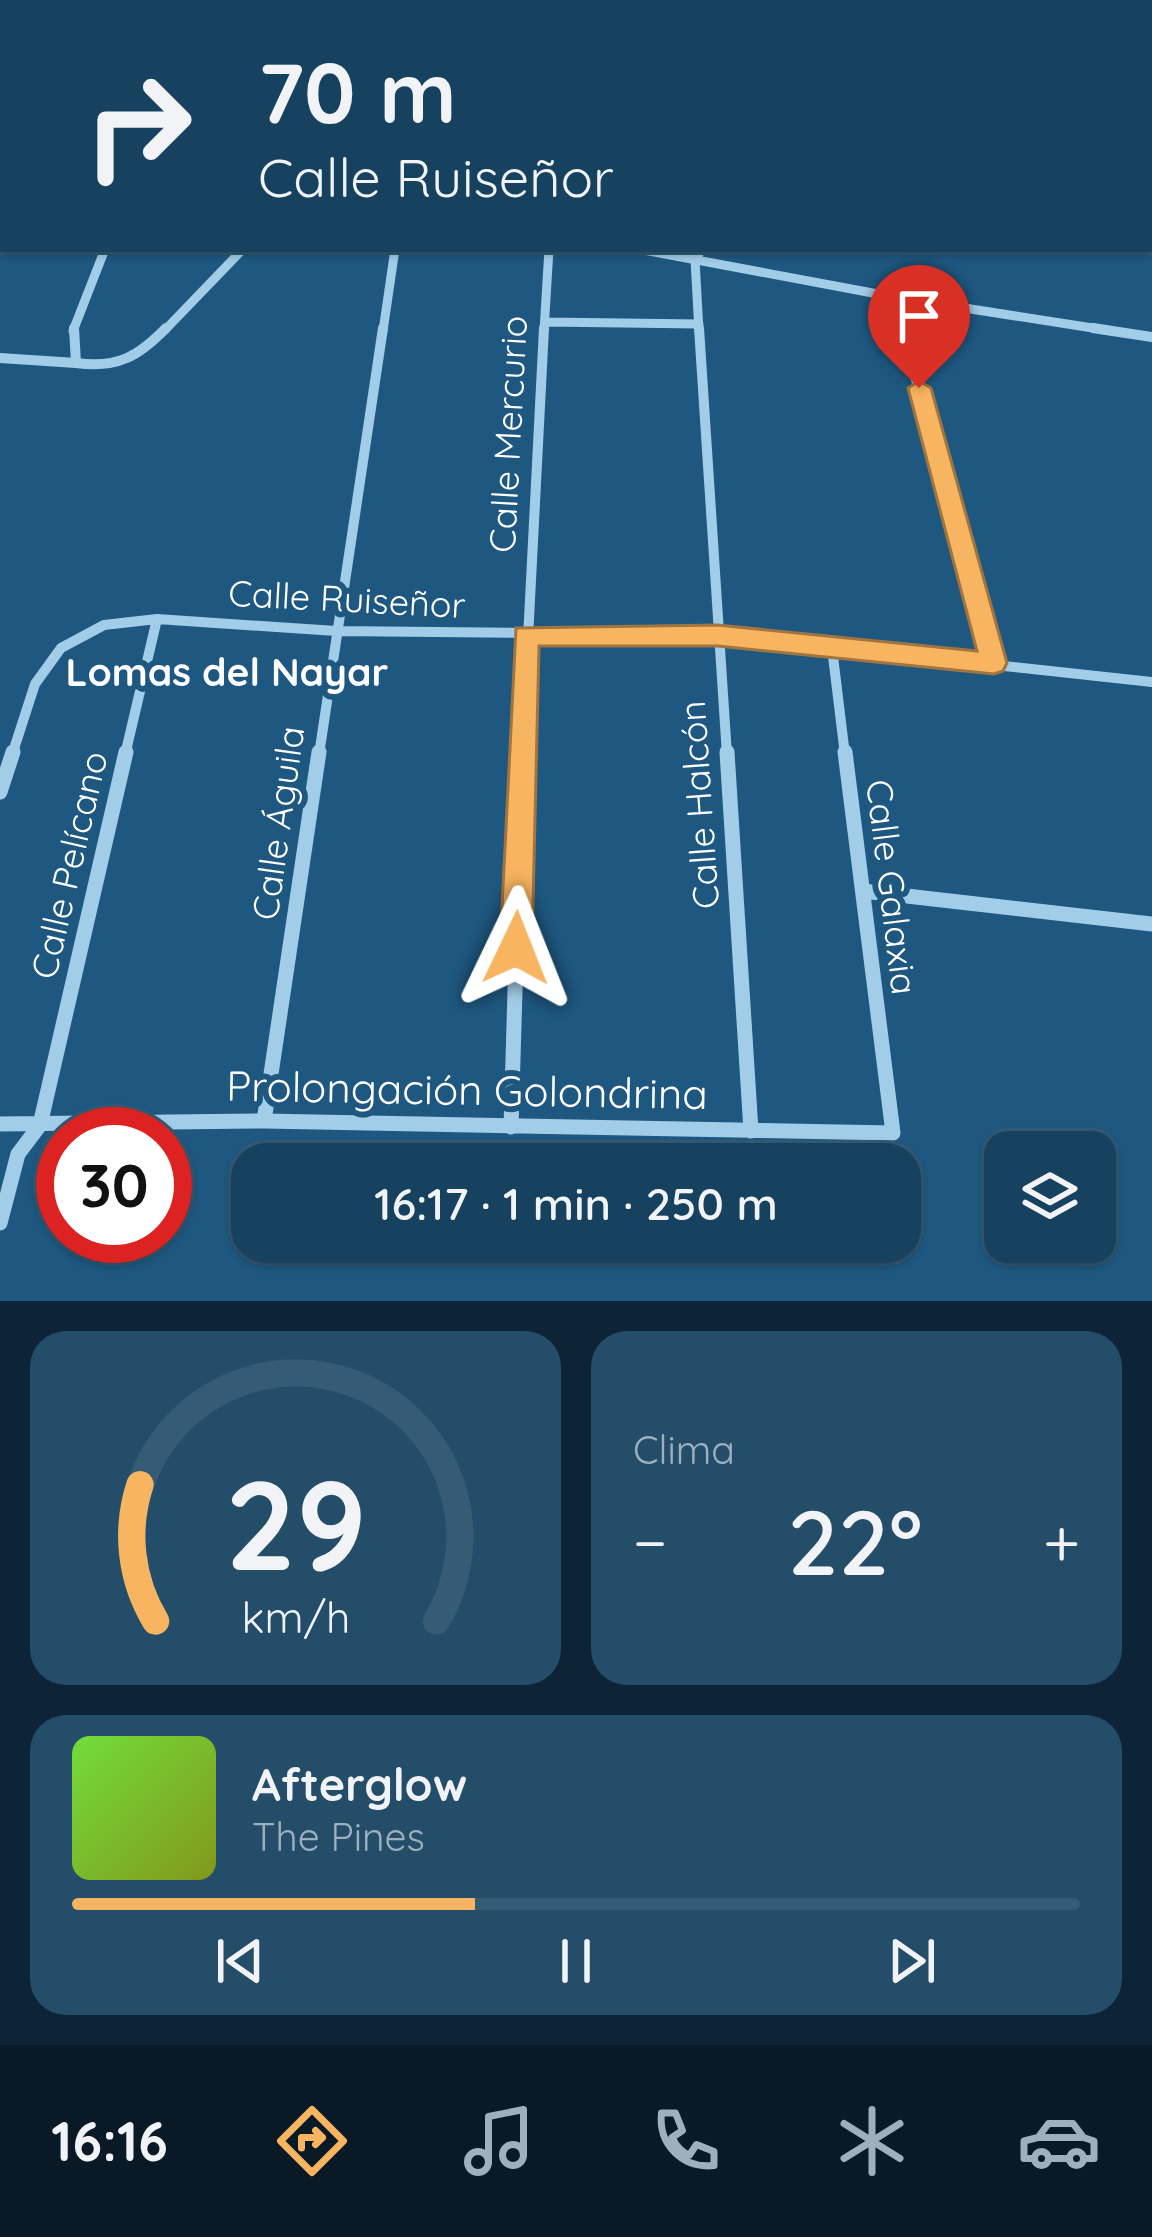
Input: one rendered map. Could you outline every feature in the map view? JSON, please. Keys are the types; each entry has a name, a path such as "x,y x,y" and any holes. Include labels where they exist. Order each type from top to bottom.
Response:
{"street":[{"path":"76,363 71,335 104,252"},
{"path":"0,358 100,367 129,361 240,252"},
{"name":"Calle Águila","path":"264,1121 395,252"},
{"name":"Calle Mercurio","path":"511,1127 526,636 548,252"},
{"path":"699,254 894,297 1152,337"},
{"name":"Calle Halcón","path":"699,254 699,324 751,1131"},
{"path":"894,297 994,663"},
{"path":"546,322 699,324"},
{"name":"Calle Ruiseñor","path":"0,792 35,684 61,648 104,625 157,619 336,631 718,635 1152,682"},
{"name":"Calle Pelícano","path":"44,1107 157,619"},
{"name":"Calle Galaxia","path":"832,648 893,1133"},
{"path":"863,891 1152,924"},
{"name":"Prolongación Golondrina","path":"192,1122 893,1133"},
{"name":"Prolongación Golondrina","path":"0,1124 36,1125"},
{"path":"0,1222 18,1154 36,1130"}],"district":[{"name":"Lomas del Nayar","path":"227,672"}],"route":[{"path":"516,948 526,636 718,635 994,663 919,388"}]}
